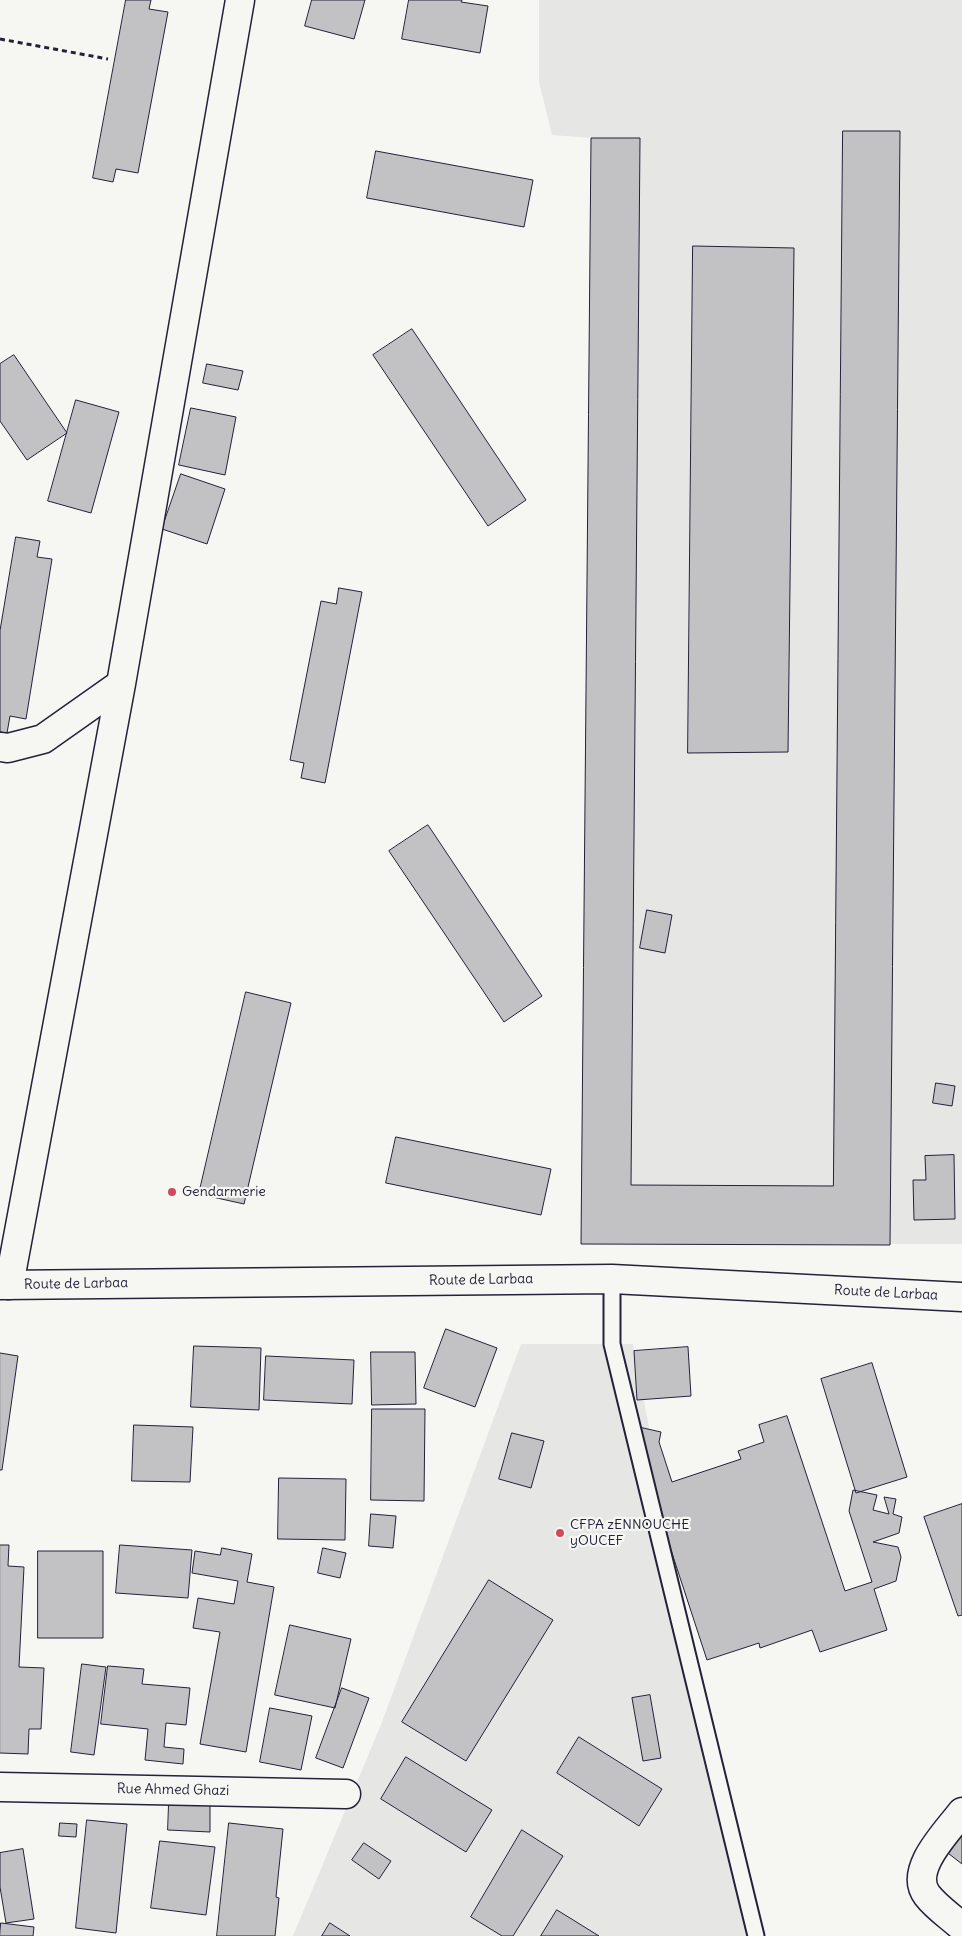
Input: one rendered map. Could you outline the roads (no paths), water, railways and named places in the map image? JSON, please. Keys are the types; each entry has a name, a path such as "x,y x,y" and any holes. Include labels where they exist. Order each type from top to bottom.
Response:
{"street":[{"path":"5,1285 121,684 240,0"},
{"path":"0,747 8,748 43,739 121,684"},
{"name":"Route de Larbaa","path":"5,1285 612,1279 962,1297"},
{"name":"Rue Ahmed Ghazi","path":"0,1787 346,1794"},
{"path":"962,1812 928,1858 921,1873 921,1881 927,1896 962,1927"}],"lane":[{"path":"612,1279 612,1344 756,1936"}],"place":[{"name":"Gendarmerie","path":"172,1192"},
{"name":"CFPA zENNOUCHE yOUCEF","path":"560,1533"}]}
